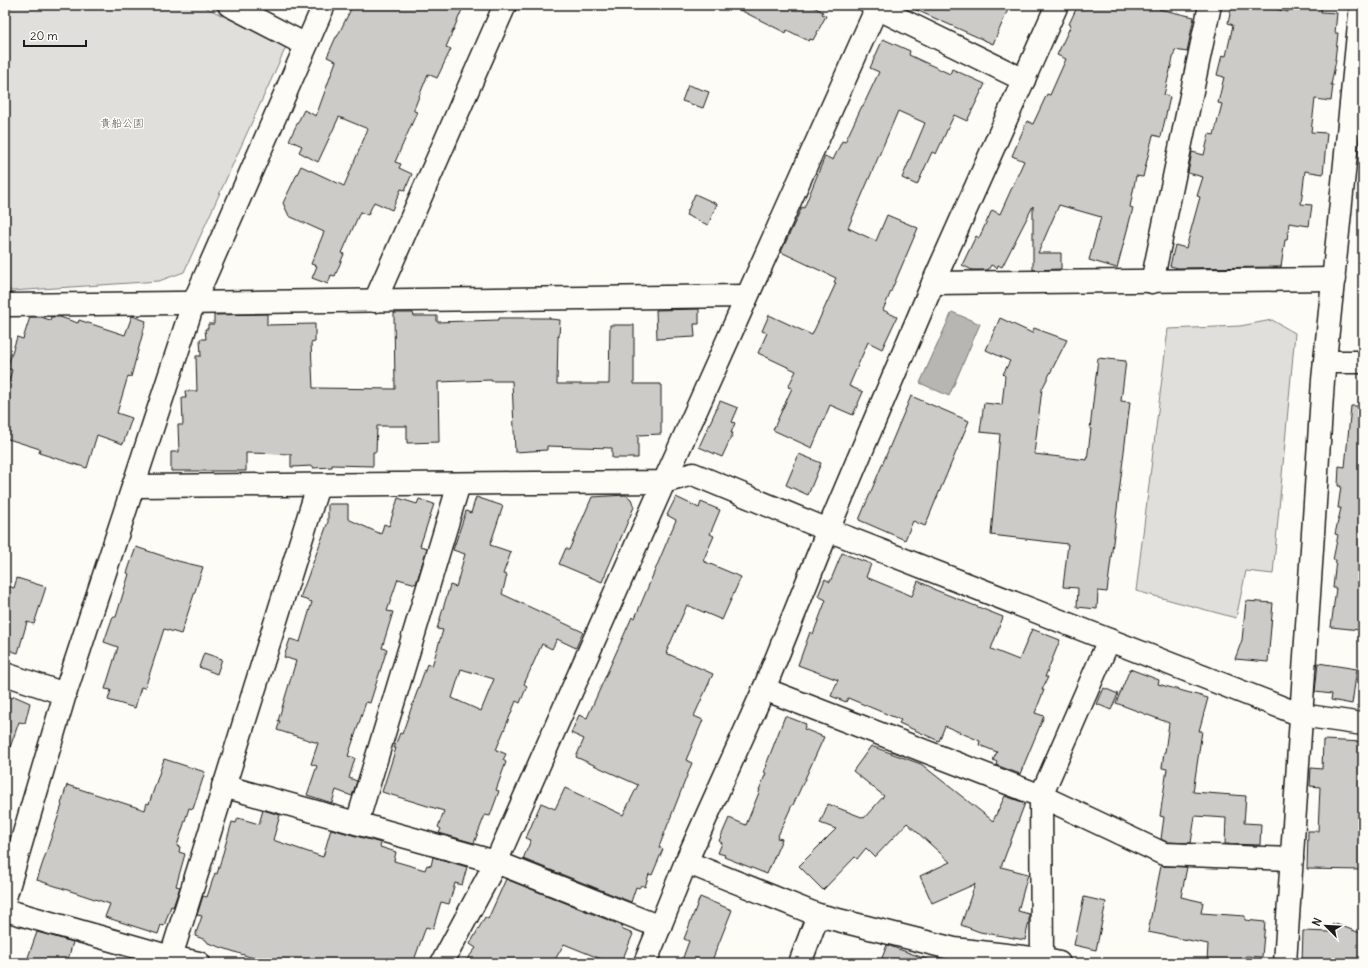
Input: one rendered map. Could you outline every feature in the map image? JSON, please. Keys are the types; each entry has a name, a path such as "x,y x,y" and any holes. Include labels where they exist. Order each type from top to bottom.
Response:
{"street":[{"path":"230,5 306,45"},
{"path":"5,898 65,694 132,486 193,304 324,5"},
{"path":"375,301 504,5"},
{"path":"645,963 686,862 764,689 828,530 933,283 1057,5"},
{"path":"1152,282 1210,5"},
{"path":"1285,963 1325,362 1361,5"},
{"path":"442,963 496,862 875,6 1024,80"},
{"path":"933,283 1334,279"},
{"path":"6,309 193,304 747,296"},
{"path":"1325,362 1363,362"},
{"path":"132,486 318,486 664,482 694,474 828,530 1301,715 1363,724"},
{"path":"357,823 459,484"},
{"path":"170,960 223,786 318,486"},
{"path":"686,862 818,915 951,956 1048,962 1041,796 1109,640"},
{"path":"5,674 65,694"},
{"path":"764,689 1041,796 1164,854 1292,859"},
{"path":"223,786 496,862 660,927"},
{"path":"5,910 170,960 199,963"},
{"path":"800,963 818,915"}],"green space":[{"name":"貴船公園","path":"5,5 201,5 286,47 184,272 159,281 12,291 5,288"},
{"path":"1272,320 1295,333 1273,574 1246,571 1236,618 1136,591 1168,329 1240,326"}],"shaded area":[{"path":"952,312 980,324 949,396 920,383"}],"building":[{"path":"353,5 464,5 446,47 451,49 437,78 428,74 414,109 414,111 417,112 395,162 401,164 399,168 412,174 405,190 401,189 392,210 374,202 368,215 360,212 342,253 344,254 335,276 331,275 328,284 312,278 317,266 311,264 324,232 289,216 283,203 301,166 344,186 368,129 339,117 318,162 299,152 302,146 289,140 304,110 316,116 336,61 327,57"},
{"path":"730,5 810,5 823,12 822,14 826,16 813,40 810,39 809,41 787,30 786,33"},
{"path":"905,5 1010,5 993,44"},
{"path":"1078,5 1160,5 1159,9 1194,17 1187,52 1175,50 1164,95 1170,97 1161,137 1153,135 1143,177 1136,176 1130,207 1133,208 1117,268 1089,260 1101,217 1059,205 1038,253 1061,253 1061,269 1033,270 1033,206 1002,267 998,265 997,268 991,265 988,270 972,270 962,265 976,236 979,238 992,210 1000,214 1024,161 1012,156 1027,121 1033,124 1047,94 1050,95 1066,59 1057,55 1071,25 1069,24"},
{"path":"1232,5 1260,5 1288,12 1289,5 1322,5 1321,12 1337,13 1335,33 1338,33 1336,60 1331,85 1333,85 1331,101 1315,99 1311,132 1327,133 1323,174 1305,171 1301,204 1312,205 1309,226 1289,223 1281,267 1178,268 1170,266 1175,245 1186,248 1200,197 1197,196 1203,177 1188,173 1192,152 1204,155 1209,134 1214,135 1222,104 1218,103 1224,77 1217,75 1222,55 1226,56 1233,25 1228,23"},
{"path":"883,39 910,51 909,55 950,74 952,69 985,84 967,121 954,115 936,154 932,152 917,185 902,178 925,123 898,111 848,228 876,241 887,215 918,228 883,310 897,317 882,349 868,342 849,386 863,392 853,415 830,405 812,448 773,430 792,388 788,387 796,371 758,353 767,333 762,331 769,315 812,335 836,283 834,282 836,278 781,252 802,207 804,208 825,156 833,160 842,141 845,142 863,106 879,72 870,68"},
{"path":"688,85 709,92 703,108 682,101"},
{"path":"695,194 717,204 708,225 686,215"},
{"path":"699,309 699,324 694,324 695,337 657,339 656,310"},
{"path":"394,313 413,313 414,316 437,316 437,322 499,320 499,318 550,318 560,320 559,337 558,336 557,384 609,384 610,325 634,325 634,384 661,384 661,434 638,435 638,458 612,458 612,448 547,446 547,450 515,452 512,381 491,380 438,382 439,442 407,443 407,426 377,426 376,452 373,452 373,466 332,465 332,467 313,468 313,466 291,467 291,454 246,453 246,471 171,471 171,452 179,452 178,425 183,425 182,398 186,398 185,391 197,391 196,356 201,356 200,339 206,339 205,329 208,329 208,324 214,324 214,315 267,314 267,325 315,324 315,342 311,343 313,388 395,389"},
{"path":"132,316 146,321 131,377 128,376 117,413 132,418 123,444 97,435 87,468 39,453 40,449 5,438 5,396 12,370 7,368 17,337 23,339 30,317 41,317 50,320 51,317 60,317 78,323 79,320 125,335"},
{"path":"1000,318 1032,333 1034,328 1067,340 1042,389 1034,454 1087,460 1098,358 1126,361 1121,401 1130,402 1107,592 1098,591 1097,609 1077,607 1078,588 1063,587 1068,544 991,535 1000,434 980,432 984,403 1002,405 1005,376 1003,374 1010,361 986,350"},
{"path":"911,396 969,421 925,526 913,521 905,540 859,520"},
{"path":"720,401 738,408 732,422 735,423 731,433 733,433 722,457 699,447"},
{"path":"1351,406 1363,406 1363,629 1360,630 1331,627 1336,588 1333,588 1336,560 1333,560 1338,535 1335,534 1341,508 1338,508 1341,486 1338,486 1339,466 1345,467"},
{"path":"799,454 821,463 808,495 786,485"},
{"path":"626,495 631,499 634,507 602,582 559,564 566,548 569,550 592,497"},
{"path":"476,497 503,506 490,545 511,552 503,574 507,575 502,594 583,632 576,648 557,639 552,649 542,644 524,684 527,686 520,703 516,701 496,750 506,754 503,760 506,762 496,790 499,791 490,816 485,815 474,843 439,833 441,829 438,827 444,811 382,792 396,748 394,748 400,733 402,734 427,664 432,666 443,630 437,629 450,585 456,587 465,554 453,550 466,511 471,513","holes":["461,669 494,679 481,711 452,698"]},
{"path":"676,497 699,508 701,502 720,510 710,534 714,536 703,561 741,577 722,620 687,605 666,653 713,674 694,716 703,720 686,760 692,763 659,847 663,849 652,875 649,874 645,887 641,885 639,888 636,887 631,902 523,859 531,840 526,838 541,803 555,809 565,788 623,815 638,785 576,757 584,739 571,733 579,715 587,718 632,617 635,618 676,520 667,515"},
{"path":"398,498 417,504 419,499 434,504 420,546 427,548 416,584 398,579 387,611 393,612 382,648 387,649 370,703 366,702 348,756 355,758 349,778 357,781 352,796 336,790 332,803 307,795 317,766 311,764 318,743 277,730 280,721 278,721 296,661 284,657 290,639 300,642 312,602 300,598 328,522 328,504 348,504 348,519 381,534 384,524 389,526"},
{"path":"136,547 178,561 203,567 181,634 164,629 145,688 141,687 135,708 108,700 111,690 105,689 118,647 104,642 113,616 116,617 129,574 127,573"},
{"path":"842,553 871,564 866,577 912,596 918,581 933,589 1003,617 991,649 1019,660 1032,629 1060,640 1045,677 1048,677 1042,690 1044,690 1035,713 1044,716 1020,774 996,765 997,762 993,760 997,752 979,745 980,741 945,726 939,741 899,723 901,720 848,698 846,702 831,696 838,680 798,665 810,632 813,634 826,600 818,596 825,579 830,582"},
{"path":"17,578 46,587 34,624 27,622 18,653 5,649 5,585 14,588"},
{"path":"1246,601 1273,603 1268,662 1235,659 1242,640"},
{"path":"204,653 222,659 217,674 199,667"},
{"path":"1318,663 1357,669 1352,704 1331,700 1332,694 1315,692"},
{"path":"1130,669 1159,680 1158,684 1208,698 1199,731 1202,731 1193,792 1246,796 1244,823 1261,824 1260,845 1225,844 1226,818 1195,816 1191,843 1167,842 1161,839 1164,817 1160,816 1167,769 1162,768 1169,723 1116,703"},
{"path":"1104,688 1118,694 1111,710 1097,704"},
{"path":"5,695 13,698 14,696 30,703 25,723 19,722 8,753 5,753"},
{"path":"785,716 806,724 804,729 824,737 777,838 782,839 767,874 724,857 725,855 718,853 722,843 719,841 729,818 746,825 760,790 766,773 764,772 766,765"},
{"path":"1323,740 1363,742 1363,870 1307,869 1308,831 1318,831 1320,787 1310,786 1311,768 1322,769"},
{"path":"871,746 921,764 993,821 1005,796 1025,803 1001,867 1028,874 1018,911 1029,914 1025,940 980,932 961,925 975,884 932,903 920,876 950,862 907,823 875,857 866,848 857,859 855,857 823,890 799,866 836,829 820,823 828,804 864,818 884,796 853,771"},
{"path":"164,759 205,772 193,809 189,808 177,846 180,847 179,852 185,854 176,886 180,887 173,907 171,906 164,926 161,925 158,934 105,917 110,904 37,880 62,805 61,804 67,785 145,810 147,803 149,804"},
{"path":"263,810 280,815 273,840 323,857 331,829 381,843 380,847 396,852 394,861 425,870 427,865 431,866 433,857 467,867 462,885 455,883 449,904 441,902 433,929 426,927 413,963 277,963 250,957 208,943 206,940 195,936 202,916 197,915 203,896 207,897 215,873 217,874 232,822 236,823 238,818 259,824"},
{"path":"1161,866 1187,867 1181,897 1203,902 1201,913 1245,916 1245,920 1265,922 1262,957 1246,956 1245,963 1207,961 1208,944 1148,932"},
{"path":"506,879 623,926 621,929 633,934 621,963 611,963 564,944 553,963 464,963 476,948 470,944 485,917 488,919"},
{"path":"700,897 732,910 711,963 681,963 689,941 684,939"},
{"path":"1084,897 1106,902 1096,950 1074,945"},
{"path":"1333,923 1363,934 1363,963 1302,963 1303,931 1330,932"},
{"path":"37,932 73,942 67,963 26,963"},
{"path":"887,945 932,961 932,963 880,963"}]}
